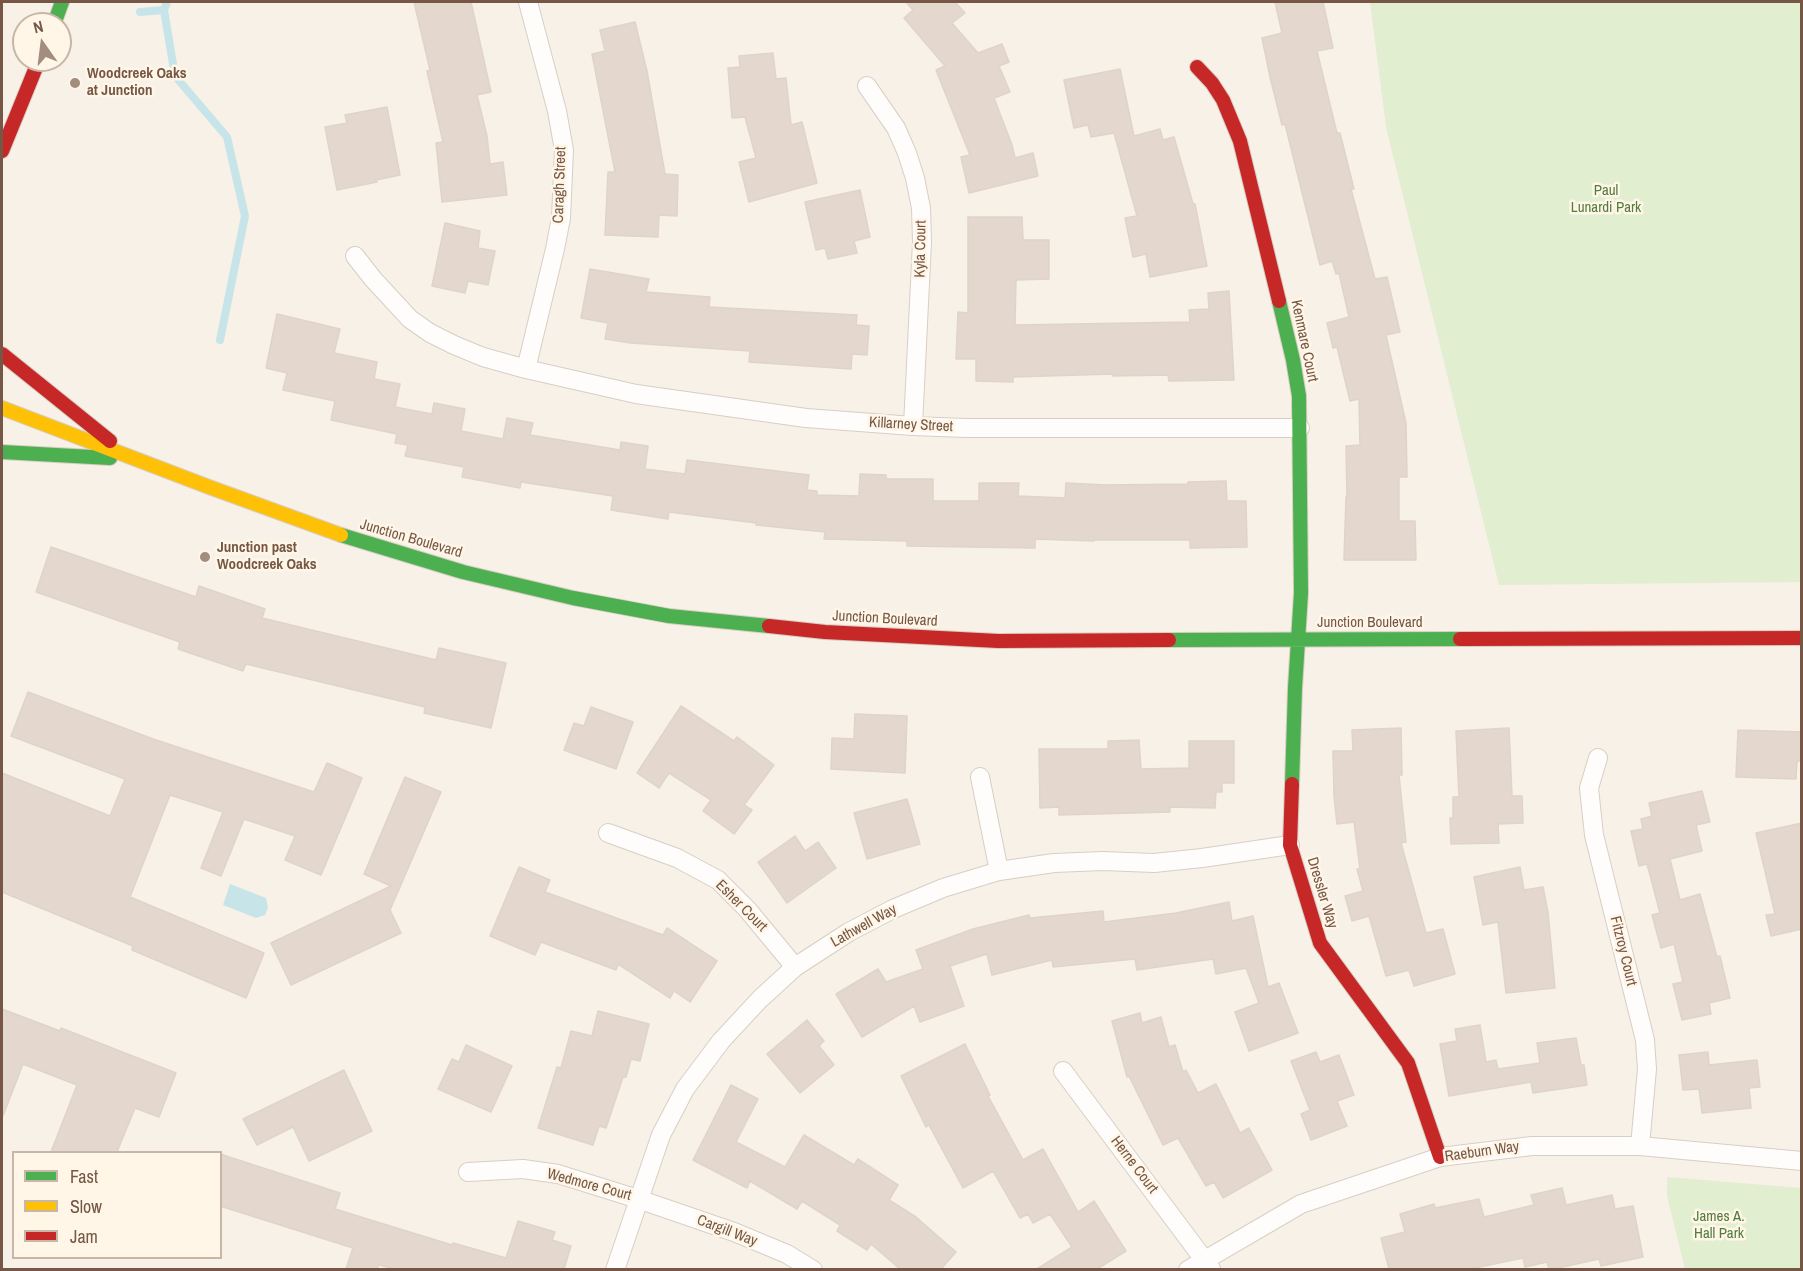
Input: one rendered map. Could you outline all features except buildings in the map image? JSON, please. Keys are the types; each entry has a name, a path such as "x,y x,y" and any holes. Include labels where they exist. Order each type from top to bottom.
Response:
{"main road":[{"name":"Kenmare Court","path":"1197,67 1212,83 1223,100 1240,141 1293,360 1299,396 1300,428 1301,586 1298,640"},
{"path":"2,151 34,72"},
{"path":"2,354 132,459"},
{"name":"Junction Boulevard","path":"2,408 132,459 361,542 474,574 573,598 669,616 825,632 998,641 1802,638"},
{"path":"2,452 132,459"},
{"name":"Dressler Way","path":"1298,640 1290,845 1320,944 1408,1063 1440,1157"}],"street":[{"name":"Caragh Street","path":"526,369 561,218 564,150 557,111 528,2"},
{"name":"Kyla Court","path":"867,86 896,128 915,177 921,208 922,242 913,426"},
{"name":"Killarney Street","path":"355,256 410,319 430,333 454,345 483,357 526,369 636,394 806,418 913,426 1300,428"},
{"name":"Fitzroy Court","path":"1598,758 1588,788 1594,835 1645,1040 1647,1069 1640,1146"},
{"path":"980,777 999,871"},
{"name":"Esher Court","path":"608,833 677,858 718,880 747,909 795,967"},
{"name":"Lathwell Way","path":"615,1269 661,1135 685,1089 721,1041 760,999 795,967 849,932 893,909 944,888 999,871 1054,863 1103,861 1154,863 1290,845"},
{"name":"Herne Court","path":"1062,1071 1208,1264"},
{"name":"Raeburn Way","path":"1188,1269 1208,1264 1301,1204 1440,1157 1532,1146 1640,1146 1802,1161"},
{"name":"Wedmore Court","path":"468,1172 523,1169 558,1174 638,1199"},
{"name":"Cargill Way","path":"638,1199 734,1232 787,1254 813,1269"}],"green space":[{"name":"Paul Lunardi Park","path":"1370,2 1801,2 1801,582 1499,585 1386,127"},
{"name":"James A. Hall Park","path":"1667,1177 1801,1188 1801,1269 1685,1269 1667,1196"}],"water":[{"path":"230,884 266,898 268,908 265,915 256,918 223,905"}],"waterway":[{"path":"140,12 164,10 167,2"},
{"path":"164,10 175,76 227,137 245,216 220,340"}],"traffic: fast":[{"path":"58,12 62,2"},
{"path":"1279,301 1299,396 1301,593 1292,784"},
{"path":"2,452 110,458"},
{"path":"341,535 463,572 573,598 669,616 769,626"},
{"path":"1169,640 1460,639"}],"traffic: slow":[{"path":"2,408 341,535"}],"traffic: jam":[{"path":"1197,67 1212,83 1223,100 1240,141 1279,301"},
{"path":"2,151 34,72"},
{"path":"2,354 110,441"},
{"path":"769,626 825,632 998,641 1169,640"},
{"path":"1460,639 1802,638"},
{"path":"1292,784 1290,845 1320,943 1408,1063 1440,1157"}],"place":[{"name":"Woodcreek Oaks at Junction","path":"75,83"},
{"name":"Junction past Woodcreek Oaks","path":"205,557"}]}
